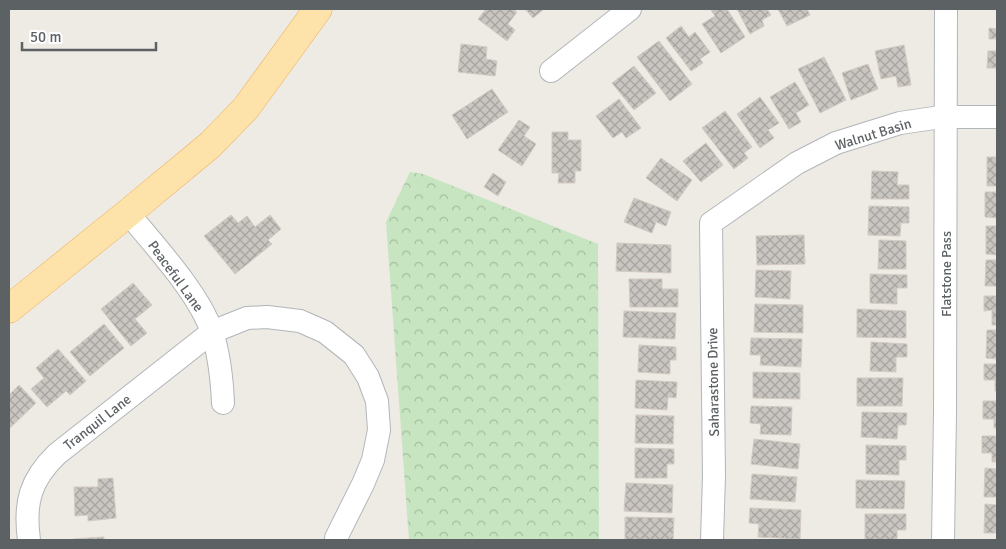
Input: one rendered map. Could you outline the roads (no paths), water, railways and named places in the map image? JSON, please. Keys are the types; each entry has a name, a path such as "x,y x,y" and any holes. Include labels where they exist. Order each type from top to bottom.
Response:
{"main road":[{"path":"9,309 210,144 246,108 318,9"}],"street":[{"path":"551,72 630,9"},
{"name":"Flatstone Pass","path":"943,540 946,404 946,9"},
{"name":"Walnut Basin","path":"711,223 797,163 836,143 900,123 941,117 997,117"},
{"name":"Peaceful Lane","path":"128,213 188,288 204,313 212,332 222,377 223,404"},
{"name":"Saharastone Drive","path":"711,223 714,476 712,540"},
{"name":"Tranquil Lane","path":"29,540 26,522 31,489 44,467 57,454 212,332 247,318 268,317 300,321 325,332 354,355 368,377 377,401 379,430 372,460 363,484 336,538"}]}
